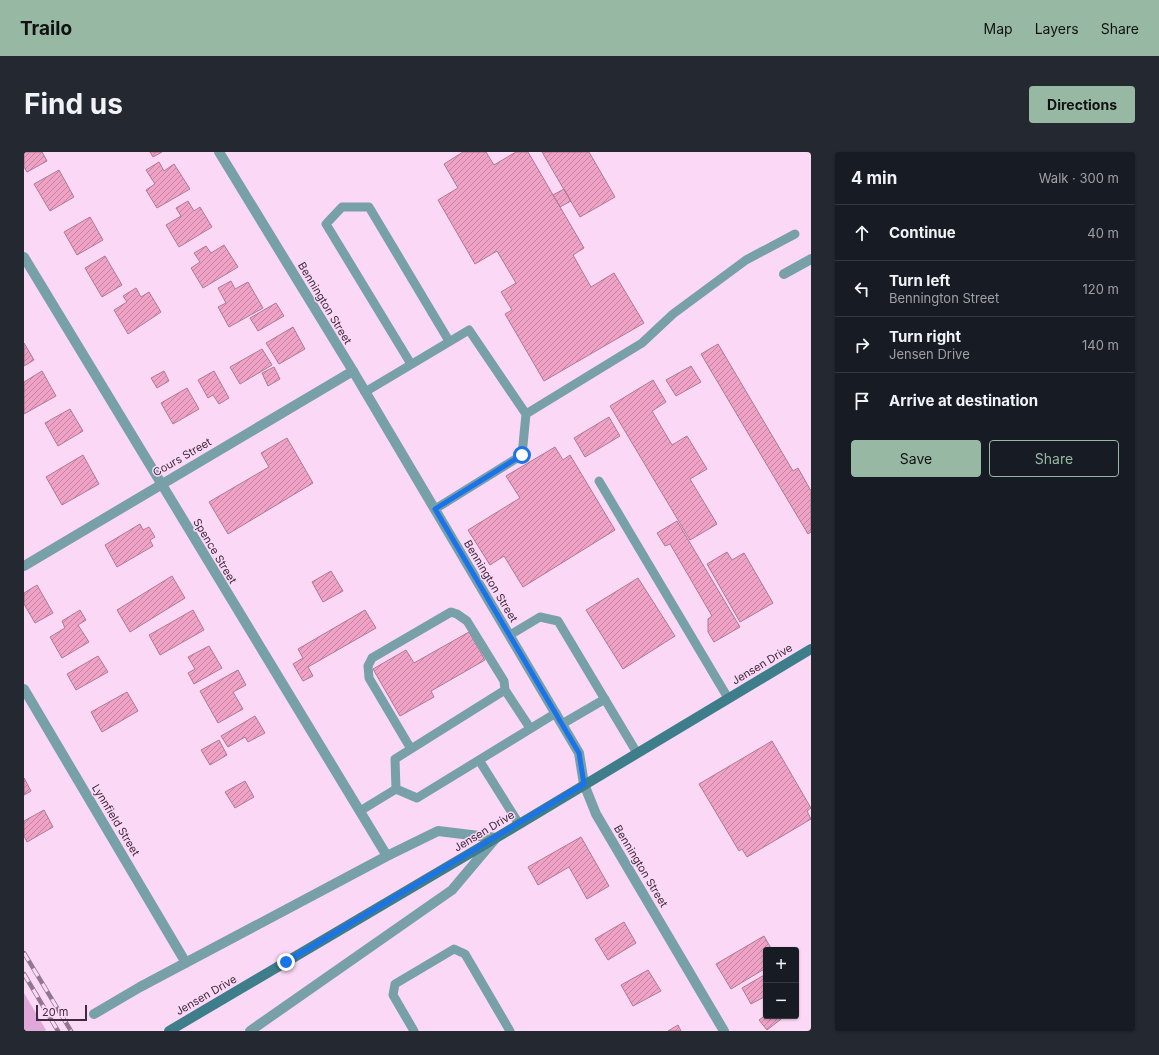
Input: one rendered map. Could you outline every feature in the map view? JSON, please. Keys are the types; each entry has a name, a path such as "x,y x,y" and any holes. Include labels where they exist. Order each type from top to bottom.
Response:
{"main road":[{"name":"Jensen Drive","path":"169,1031 496,838 811,649"}],"street":[{"name":"Bennington Street","path":"219,152 353,371 579,753 584,784 596,814 724,1031"},
{"name":"Spence Street","path":"24,257 160,484 387,856"},
{"path":"784,274 811,259"},
{"name":"Cours Street","path":"24,566 353,371"},
{"name":"Lynnfield Street","path":"24,688 186,963"},
{"path":"94,1014 140,987 387,856 438,831 496,838"},
{"path":"250,1031 452,890 496,838"}],"lane":[{"path":"411,364 326,224 342,207 369,207 449,342"},
{"path":"526,414 642,343 673,314 746,260 795,234"},
{"path":"365,392 469,330 526,414 522,455 435,509"},
{"path":"599,481 728,698"},
{"path":"411,748 369,678 368,666 372,658 451,612 467,621 504,681 506,690 530,728"},
{"path":"510,635 540,617 558,621 637,753"},
{"path":"396,789 395,759 506,690"},
{"path":"562,724 605,699"},
{"path":"396,789 418,798 556,713"},
{"path":"479,760 519,824"},
{"path":"360,811 396,789"},
{"path":"414,1031 393,995 395,984 454,949 465,954 510,1031"}],"shaded area":[{"path":"24,993 46,1030 45,1031 24,1031"}],"building":[{"path":"24,152 42,152 47,161 27,172 24,167"},
{"path":"150,152 162,152 153,157"},
{"path":"463,152 486,152 494,165 516,152 528,152 584,248 573,255 591,287 614,273 644,323 544,381 505,314 512,310 501,292 516,283 497,251 475,264 438,200 458,188 444,164"},
{"path":"542,152 589,152 615,197 580,217"},
{"path":"159,162 164,171 174,164 190,189 157,208 146,190 155,184 146,170"},
{"path":"59,170 74,197 50,211 34,184"},
{"path":"564,189 571,201 560,207 553,195"},
{"path":"188,201 194,211 200,207 212,227 179,247 166,225 181,216 176,208"},
{"path":"90,217 103,240 77,255 64,232"},
{"path":"224,245 238,267 203,288 191,268 200,262 194,253 206,246 211,253"},
{"path":"105,256 122,285 102,297 85,268"},
{"path":"231,281 235,289 248,282 263,308 229,327 218,307 226,303 218,288"},
{"path":"136,288 141,297 149,292 161,312 128,334 114,310 127,302 123,296"},
{"path":"276,303 284,316 258,331 250,318"},
{"path":"293,327 305,349 279,364 266,343"},
{"path":"24,343 34,360 24,366"},
{"path":"718,344 793,471 798,468 811,491 811,532 808,534 701,354"},
{"path":"262,349 272,365 240,384 230,367"},
{"path":"691,366 701,382 676,396 666,380"},
{"path":"274,367 280,379 268,386 262,373"},
{"path":"42,371 56,396 24,414 24,382"},
{"path":"164,371 169,381 157,388 151,378"},
{"path":"214,371 229,398 219,404 213,395 208,398 198,380"},
{"path":"653,380 666,402 652,411 672,445 687,436 707,469 690,479 717,524 690,540 610,406"},
{"path":"187,388 199,409 173,424 161,403"},
{"path":"70,409 83,431 58,446 45,423"},
{"path":"609,417 620,436 585,457 574,438"},
{"path":"287,438 313,483 228,534 209,502 269,467 261,453"},
{"path":"555,447 563,460 570,455 615,530 523,587 504,556 490,565 468,530 520,498 506,476"},
{"path":"83,455 99,484 62,505 46,477"},
{"path":"677,521 740,627 714,642 708,632 708,619 712,616 670,544 665,546 657,533"},
{"path":"140,524 143,530 149,527 155,537 150,540 153,546 117,567 105,545"},
{"path":"727,552 732,560 744,553 773,603 740,622 707,564"},
{"path":"331,571 343,591 323,602 312,582"},
{"path":"172,576 185,598 130,632 117,610"},
{"path":"638,578 675,636 623,669 586,610"},
{"path":"37,585 53,613 35,623 24,604 24,593"},
{"path":"80,610 86,620 78,625 89,642 62,658 50,637 65,628 62,621"},
{"path":"193,610 204,630 160,655 149,635"},
{"path":"365,610 376,628 308,667 313,676 303,681 293,664 303,658 298,649"},
{"path":"469,632 485,660 431,691 434,697 400,716 373,669 406,650 414,663"},
{"path":"209,646 222,668 194,684 188,673 195,669 188,657"},
{"path":"98,656 108,672 76,690 67,674"},
{"path":"238,670 246,685 233,692 243,709 218,723 200,691"},
{"path":"127,692 138,711 102,732 91,712"},
{"path":"255,716 265,733 248,742 245,737 228,747 221,736"},
{"path":"219,740 227,755 210,765 201,750"},
{"path":"772,741 811,808 807,811 811,819 747,857 742,849 739,851 699,784"},
{"path":"24,778 31,791 24,795"},
{"path":"245,781 254,797 235,808 225,792"},
{"path":"44,810 53,827 27,842 24,836 24,821"},
{"path":"581,837 609,886 587,899 569,867 538,885 528,867"},
{"path":"624,922 636,943 608,960 595,939"},
{"path":"764,936 770,947 763,947 763,970 731,989 716,964"},
{"path":"648,970 661,991 633,1006 621,985"},
{"path":"763,976 763,998 751,1004 742,988"},
{"path":"763,1017 763,1019 781,1019 767,1030 759,1020"},
{"path":"678,1025 681,1031 668,1031"}],"railway":[{"path":"24,953 71,1031"},
{"path":"24,974 58,1031"}],"route":[{"path":"286,962 496,838 584,784 579,753 435,509 522,455"}]}
